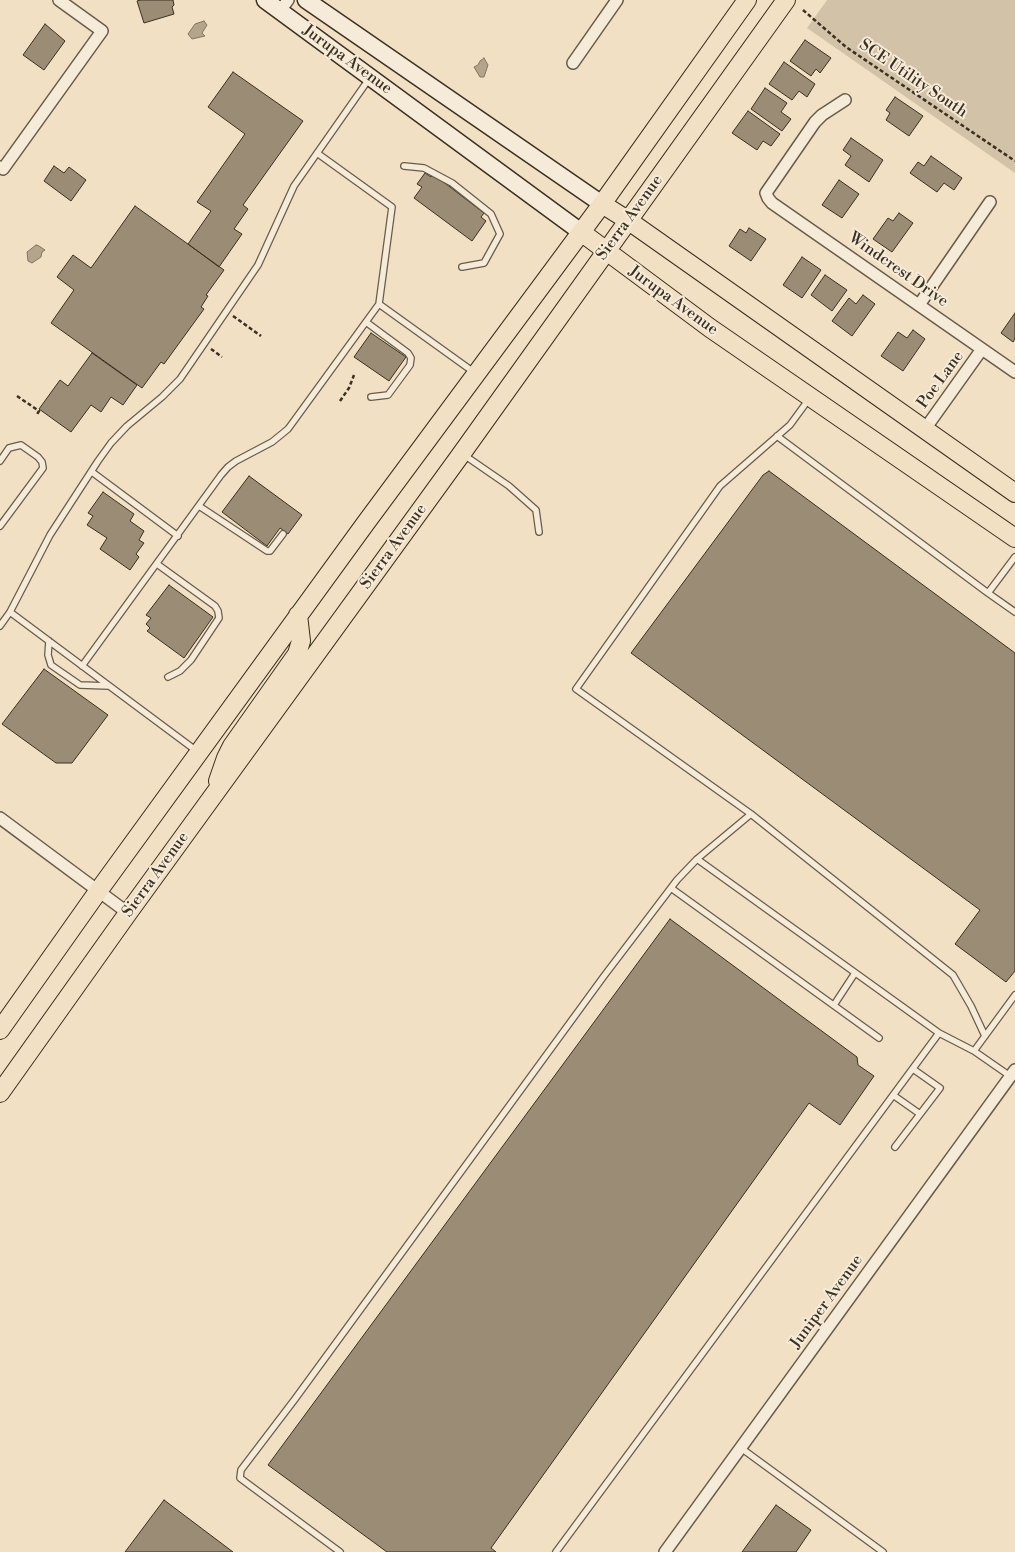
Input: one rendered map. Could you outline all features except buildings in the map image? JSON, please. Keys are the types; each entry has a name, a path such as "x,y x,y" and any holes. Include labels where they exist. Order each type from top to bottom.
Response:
{"main road":[{"name":"Jurupa Avenue","path":"265,0 284,5 371,77 702,323 1015,538"},
{"name":"Jurupa Avenue","path":"306,0 629,221 1015,493"},
{"name":"Sierra Avenue","path":"0,1030 298,616 602,204 747,0"},
{"name":"Sierra Avenue","path":"0,1093 128,912 462,453 786,0"},
{"path":"212,798 232,746 297,654 301,641 298,616"}],"street":[{"path":"2,168 102,31 59,0"},
{"path":"573,63 617,0"},
{"name":"Windcrest Drive","path":"845,100 822,115 816,122 766,193 772,203 1015,372"},
{"path":"919,305 990,202"},
{"name":"Poe Lane","path":"925,429 982,349"},
{"path":"0,818 128,912"},
{"name":"Juniper Avenue","path":"665,1552 1013,1073"}],"lane":[{"path":"0,626 10,612 50,535 111,443 127,426 162,397 180,379 227,311 258,265 294,186 371,77"},
{"path":"82,666 228,466 272,442 288,429 379,304 392,207 317,153"},
{"path":"404,166 424,168 452,183 491,214 500,234 484,263 462,267"},
{"path":"379,304 476,374"},
{"path":"366,322 408,353 411,358 410,365 388,395 371,397"},
{"path":"810,398 790,425 720,486 576,689 750,814 953,975 971,1006 985,1036"},
{"path":"777,436 1015,612"},
{"path":"0,460 9,448 21,445 38,457 42,462 43,468 0,526"},
{"path":"462,453 509,486 536,510 539,532"},
{"path":"92,472 178,536"},
{"path":"199,506 267,551 270,551 283,534"},
{"path":"988,593 1015,557"},
{"path":"158,564 215,606 219,618 191,660 180,671 168,677"},
{"path":"10,612 199,754"},
{"path":"49,640 48,654 51,664 80,685 109,686"},
{"path":"340,1552 240,1478 241,1470 598,984 671,888 697,859 750,814"},
{"path":"697,859 939,1033 974,1050 1013,1073"},
{"path":"671,888 879,1038"},
{"path":"834,1005 855,973"},
{"path":"974,1050 1015,995"},
{"path":"556,1552 939,1033"},
{"path":"895,1147 940,1088 913,1069"},
{"path":"893,1095 920,1114"},
{"path":"741,1448 883,1552"}],"path":[{"name":"SCE Utility South","path":"803,10 846,47 1015,161"},
{"path":"227,311 262,336"},
{"path":"340,401 352,383 354,375"},
{"path":"18,396 39,412 36,416"}],"shaded area":[{"path":"827,0 1015,0 1015,173 807,28"},
{"path":"204,21 207,25 202,33 205,36 192,39 188,34 195,24"},
{"path":"484,58 488,65 484,77 480,77 474,67"},
{"path":"36,245 45,250 42,252 41,257 32,263 28,261 27,252"}]}
